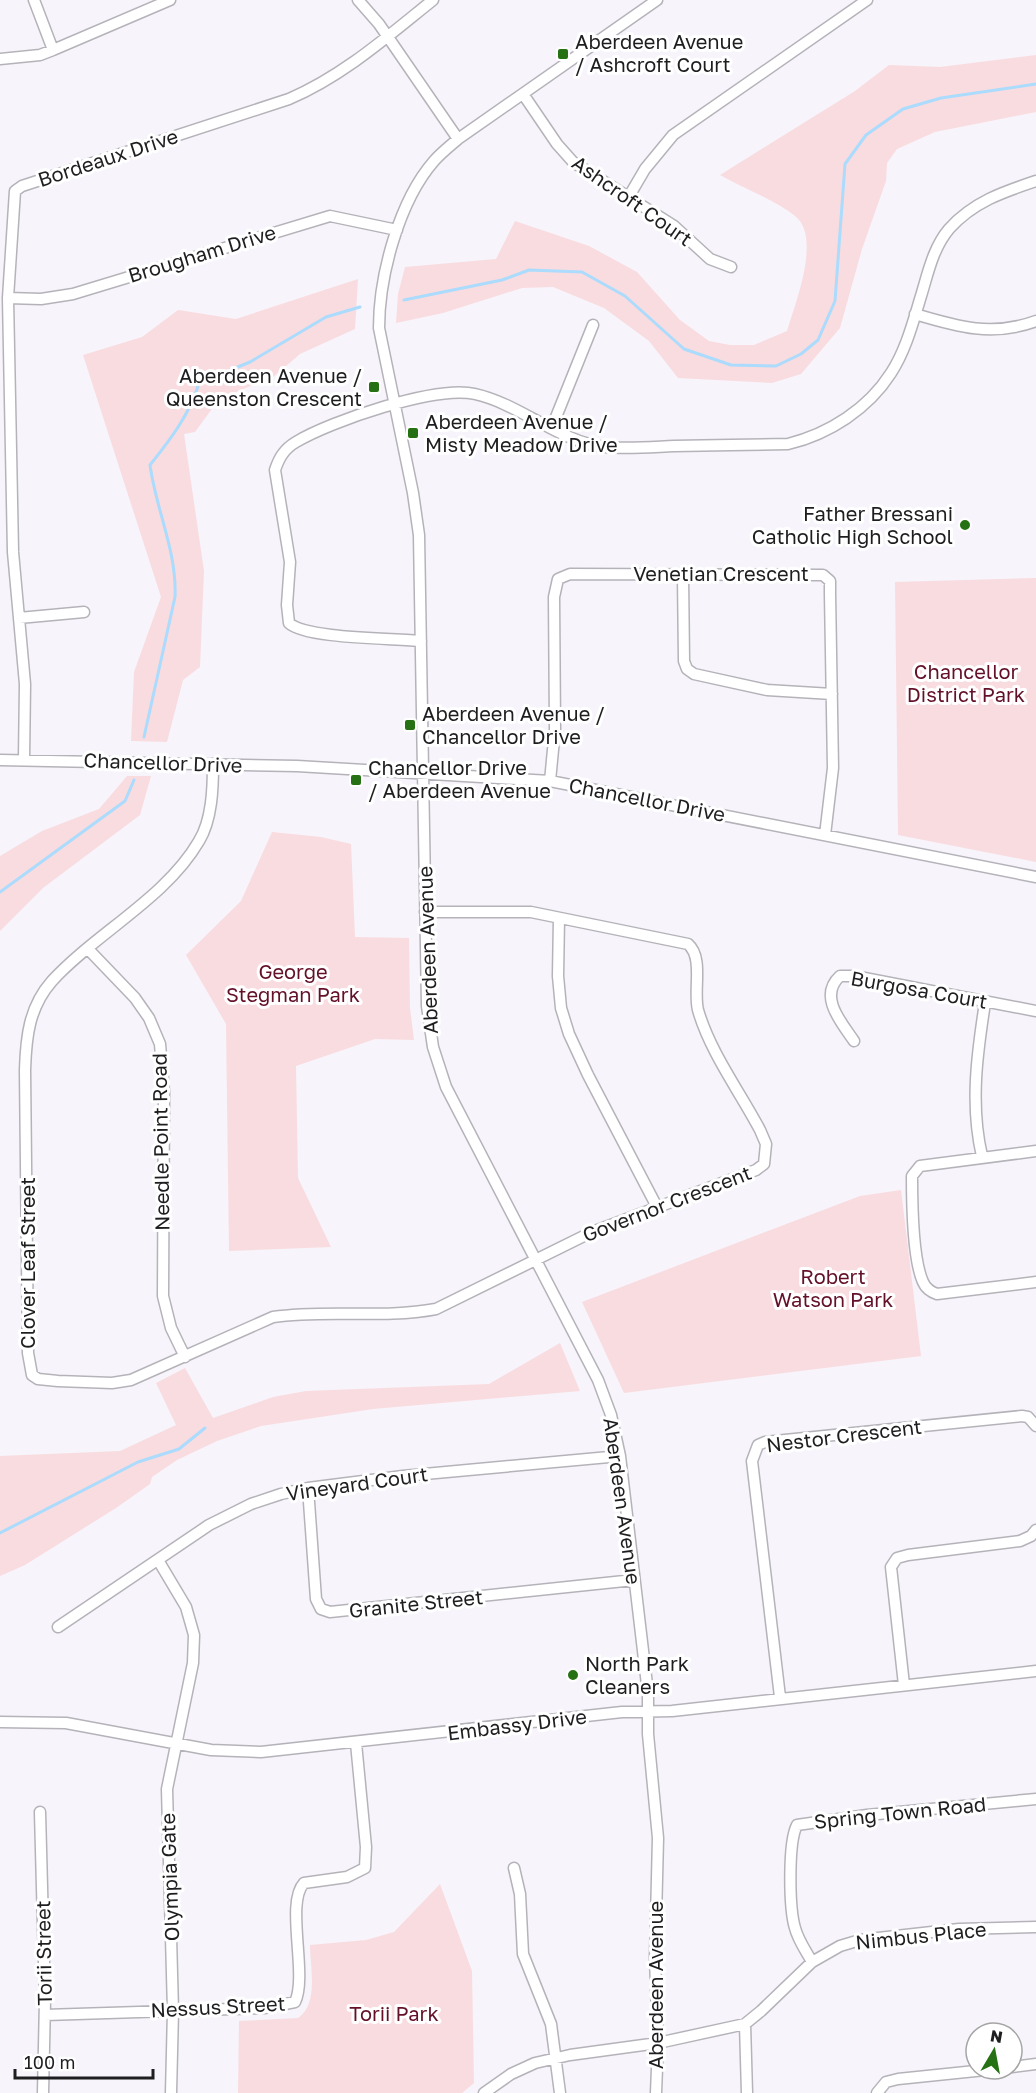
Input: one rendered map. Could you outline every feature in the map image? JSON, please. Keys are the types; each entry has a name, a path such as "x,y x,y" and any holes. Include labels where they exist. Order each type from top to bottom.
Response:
{"street":[{"path":"34,0 53,50"},
{"path":"358,0 387,37 458,139"},
{"name":"Bordeaux Drive","path":"24,759 25,684 13,552 8,298 15,191 22,186 289,99 316,88 387,37 433,0"},
{"name":"Aberdeen Avenue","path":"656,2093 658,2043 655,1958 658,1838 648,1712 620,1456 612,1415 598,1380 454,1105 436,1058 427,1005 419,535 413,493 380,336 379,306 397,230 423,177 434,161 458,139 657,0"},
{"path":"628,198 645,169 673,135 867,0"},
{"path":"0,59 53,50 166,1"},
{"name":"Ashcroft Court","path":"523,93 557,144 573,162 674,226 710,259 731,267"},
{"path":"421,641 321,634 299,630 289,622 290,562 275,470 279,457 296,442 394,405 440,393 474,393 497,401 573,438 604,447 788,444 810,439 848,418 890,375 906,343 933,258 950,229 985,199 1036,181"},
{"name":"Brougham Drive","path":"8,298 41,299 72,294 330,216 397,230"},
{"path":"915,314 985,331 1013,328 1036,321"},
{"path":"552,427 593,325"},
{"name":"Venetian Crescent","path":"550,781 555,729 554,597 558,579 570,574 823,575 830,580 833,768 825,835"},
{"path":"683,576 684,661 687,669 694,674 767,690 832,694"},
{"path":"20,618 84,612"},
{"name":"Chancellor Drive","path":"0,760 213,764 550,781 1036,878"},
{"name":"Clover Leaf Street","path":"213,764 210,809 201,839 164,884 88,949 45,990 25,1038 29,1367 32,1375 38,1379 112,1383 146,1374 273,1317 295,1314 409,1314 436,1309 535,1259"},
{"name":"Governor Crescent","path":"425,912 531,912 676,940 694,949 695,990 705,1030 766,1144 764,1164 756,1170 592,1232 535,1259"},
{"path":"559,918 558,976 561,1008 569,1034 657,1207"},
{"name":"Needle Point Road","path":"88,949 135,998 149,1018 160,1044 164,1092 163,1296 171,1328 185,1357"},
{"name":"Burgosa Court","path":"854,1041 831,1005 832,989 840,976 854,976 1036,1011"},
{"path":"982,1156 975,1100 976,1063 985,1003"},
{"path":"1036,1151 982,1156 920,1166 915,1170 912,1190 923,1281 929,1291 937,1294 1036,1282"},
{"name":"Nestor Crescent","path":"780,1698 753,1461 758,1445 765,1442 1022,1416 1028,1417 1036,1426"},
{"name":"Vineyard Court","path":"58,1627 209,1525 236,1510 281,1494 308,1488 620,1456"},
{"name":"Granite Street","path":"308,1488 315,1599 321,1609 330,1612 634,1580"},
{"path":"904,1685 891,1567 897,1558 1020,1541 1031,1536 1036,1530"},
{"name":"Olympia Gate","path":"158,1560 186,1607 194,1635 193,1663 167,1789 173,2011 171,2093"},
{"name":"Embassy Drive","path":"0,1722 66,1723 176,1744 241,1753 356,1743 622,1712 648,1712 1036,1671"},
{"name":"Nessus Street","path":"45,2015 264,2008 295,2002 298,1986 297,1904 301,1887 311,1882 347,1877 365,1868 366,1847 356,1743"},
{"name":"Spring Town Road","path":"812,1962 795,1928 793,1915 792,1854 793,1833 797,1825 867,1815 1036,1799"},
{"name":"Torii Street","path":"40,1812 45,2015 44,2093"},
{"path":"514,1868 520,1894 525,1960 549,2018 560,2093"},
{"name":"Nimbus Place","path":"658,2043 745,2024 761,2012 812,1962 840,1946 883,1936 959,1929 1036,1927"},
{"path":"745,2024 747,2093"},
{"path":"484,2093 524,2067 556,2058 658,2043"},
{"path":"877,2093 886,2082 898,2079 964,2072"}],"green space":[{"path":"1036,55 1036,112 935,132 897,149 887,163 886,181 862,249 840,328 801,374 772,383 678,378 649,341 604,308 553,287 522,288 443,313 396,323 398,294 405,267 496,259 515,221 589,246 637,272 680,320 709,341 730,345 754,345 787,331 804,271 806,239 803,226 787,210 720,175 855,91 889,65 940,67"},
{"path":"358,279 355,329 300,354 272,378 238,391 214,406 195,432 184,434 204,571 200,667 183,680 167,742 131,741 134,672 161,597 83,355 142,337 178,310 236,319"},
{"name":"Chancellor District Park","path":"1036,578 1036,862 898,835 895,582"},
{"path":"127,776 151,776 140,815 43,888 0,931 0,856 42,831 99,809"},
{"name":"George Stegman Park","path":"272,832 321,837 351,844 355,937 409,938 410,1008 414,1040 375,1039 296,1066 298,1178 331,1247 229,1251 226,1024 186,955 241,901"},
{"name":"Robert Watson Park","path":"901,1190 921,1356 624,1393 582,1302 860,1196"},
{"path":"560,1343 580,1391 373,1409 261,1426 217,1441 177,1460 152,1477 150,1484 116,1508 25,1565 0,1576 0,1456 120,1451 176,1425 156,1383 185,1368 213,1418 273,1397 306,1391 489,1384"},
{"name":"Torii Park","path":"440,1884 472,1971 474,2083 462,2093 238,2093 239,2021 298,2018 305,2012 309,2004 312,1984 310,1945 366,1940 394,1932"}],"waterway":[{"path":"404,300 502,280 529,270 582,272 625,296 684,349 731,365 776,366 801,354 818,340 835,301 845,164 866,135 903,109 941,98 1036,84"},
{"path":"144,737 175,597 170,547 150,465 185,416 199,383 250,362 326,317 360,307"},
{"path":"0,892 125,801 134,780"},
{"path":"0,1533 138,1462 179,1449 205,1428"}],"place":[{"name":"Aberdeen Avenue / Ashcroft Court","path":"563,54"},
{"name":"Aberdeen Avenue / Queenston Crescent","path":"374,387"},
{"name":"Aberdeen Avenue / Misty Meadow Drive","path":"413,433"},
{"name":"Father Bressani Catholic High School","path":"965,525"},
{"name":"Aberdeen Avenue / Chancellor Drive","path":"410,725"},
{"name":"Chancellor Drive / Aberdeen Avenue","path":"356,780"},
{"name":"North Park Cleaners","path":"573,1675"}]}
